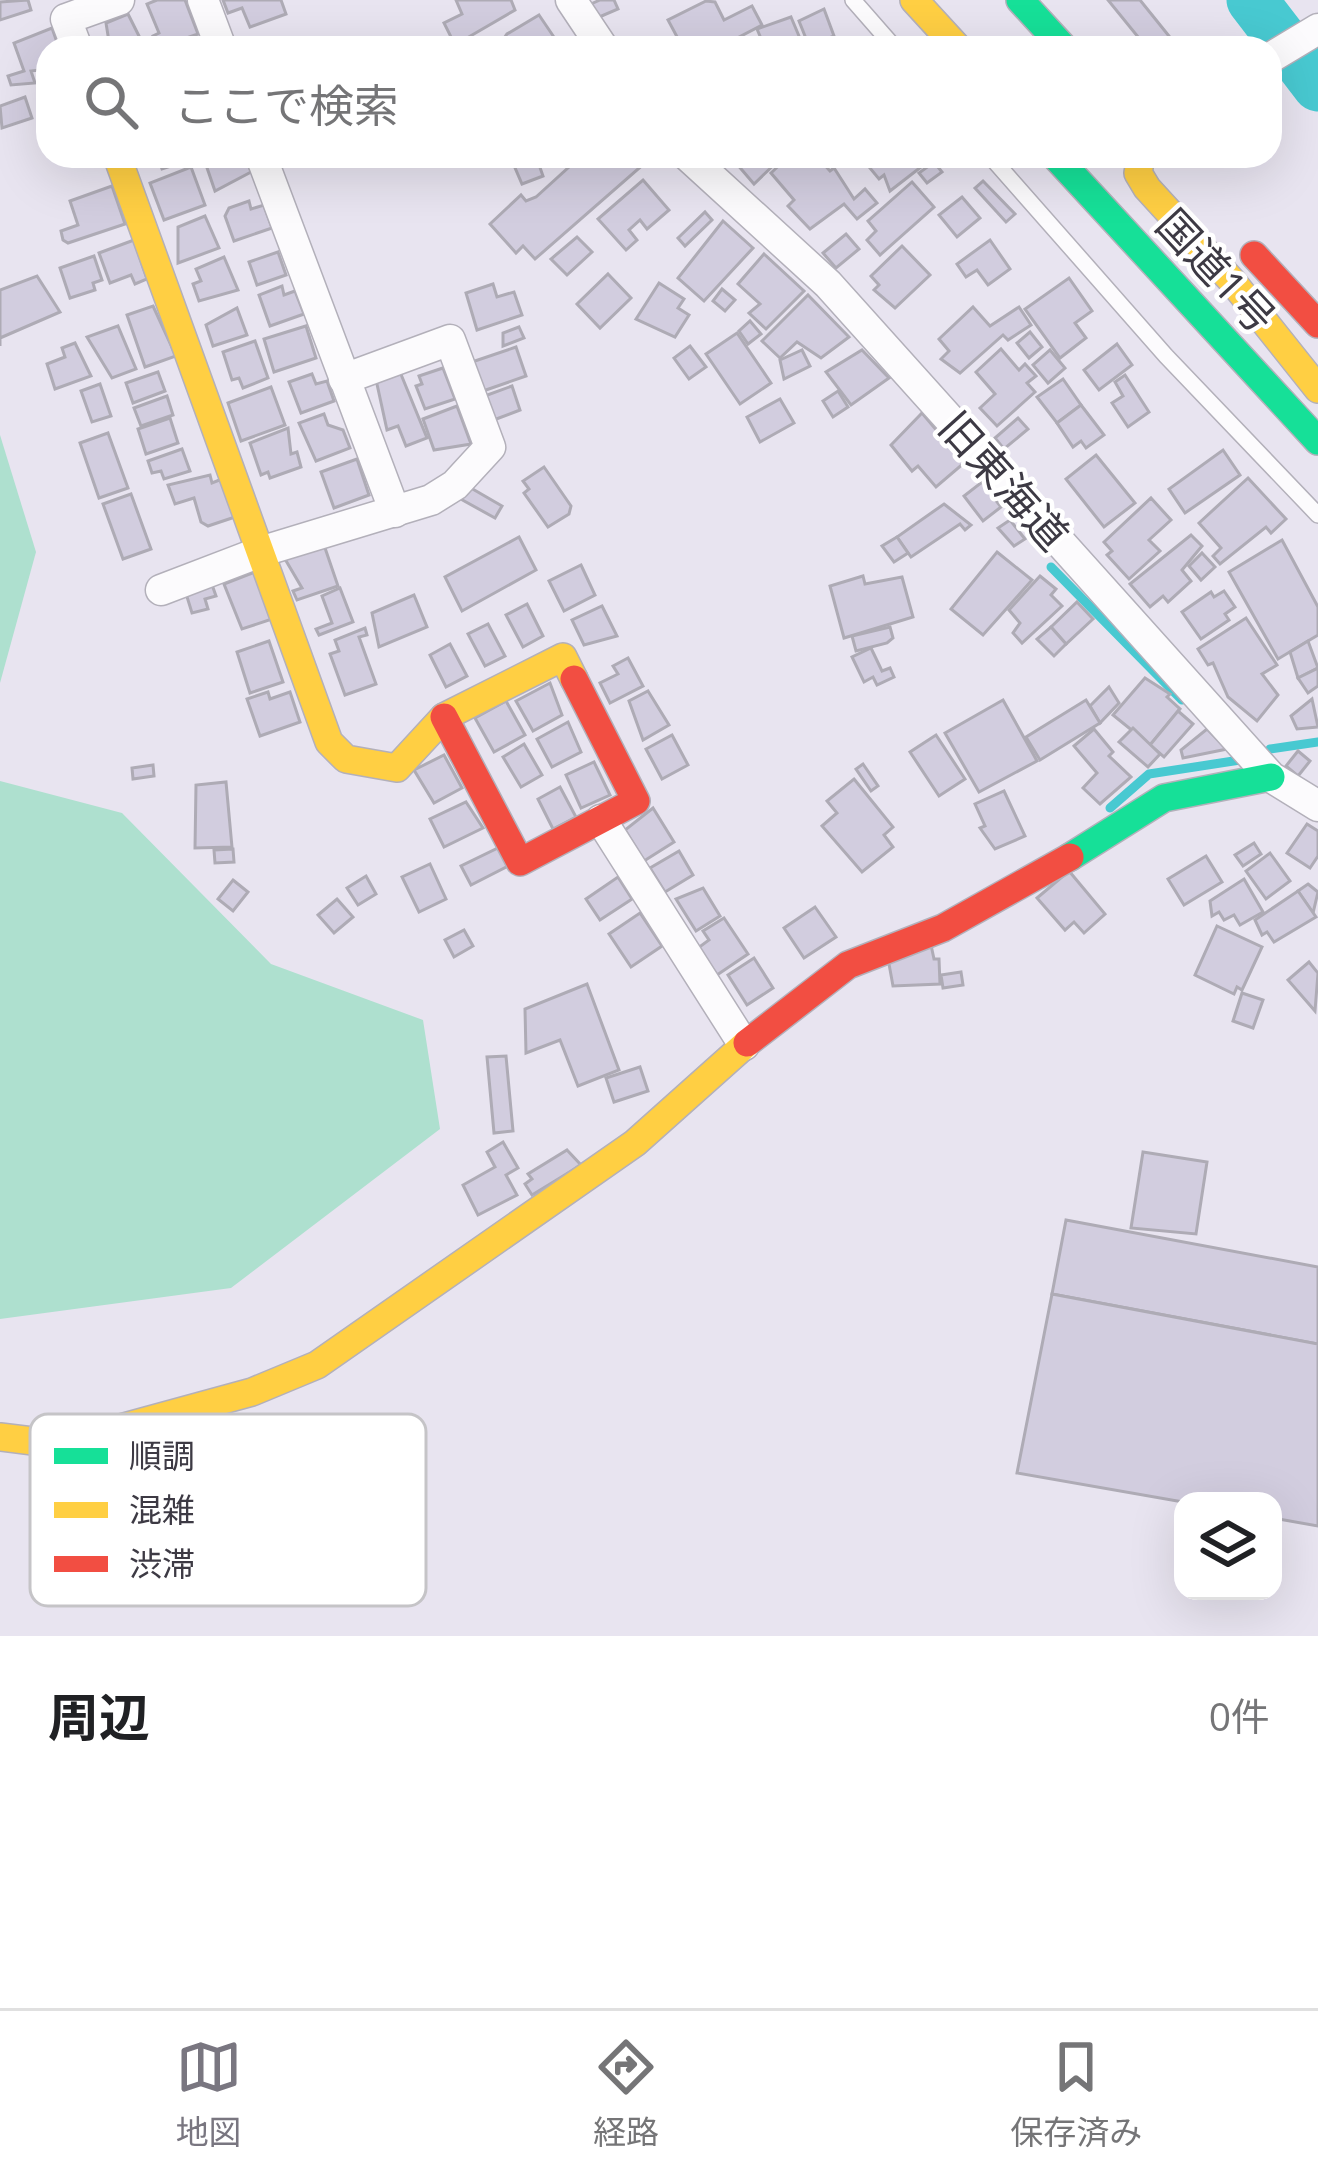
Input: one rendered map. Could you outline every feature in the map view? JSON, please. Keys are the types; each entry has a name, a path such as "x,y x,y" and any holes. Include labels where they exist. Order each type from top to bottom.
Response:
{"main road":[{"path":"914,0 947,36"},
{"path":"1019,0 1053,36"},
{"path":"121,168 329,742 346,759 397,768 444,717 563,657 636,801 520,862 444,717"},
{"name":"国道1号","path":"1065,168 1318,441"},
{"path":"1139,168 1147,188 1232,280 1318,389"},
{"name":"国道1号","path":"1240,240 1318,324"},
{"path":"172,1414 252,1392 317,1365 635,1143 744,1045 848,965 943,928 1013,892 1164,798 1271,777"},
{"path":"0,1437 30,1441"}],"street":[{"path":"72,36 66,19 119,0"},
{"path":"203,0 216,36"},
{"path":"571,0 595,36"},
{"path":"1282,51 1318,29"},
{"path":"265,168 394,512"},
{"name":"旧東海道","path":"701,168 828,284 1271,777 1318,806"},
{"path":"1088,194 1117,168"},
{"path":"161,590 263,551 431,500 455,485 490,447 450,340 344,379"},
{"path":"601,820 744,1045"}],"lane":[{"path":"853,0 884,36"},
{"path":"1001,168 1166,356 1318,515"}],"green space":[{"path":"0,435 36,552 0,683"},
{"path":"0,781 122,813 271,964 423,1020 440,1129 231,1288 0,1319"}],"building":[{"path":"28,0 31,10 0,20 0,2"},
{"path":"185,0 198,34 153,36 159,33 147,4"},
{"path":"223,0 281,0 286,14 250,27 242,8 228,13"},
{"path":"456,0 511,0 515,10 470,36 450,36 444,23 462,14"},
{"path":"614,0 618,9 597,18 591,4"},
{"path":"1108,0 1140,0 1169,36 1137,36"},
{"path":"706,1 715,2 724,20 752,6 762,25 741,36 677,36 668,20"},
{"path":"824,9 834,36 805,36 799,21"},
{"path":"128,14 139,36 108,36 106,23"},
{"path":"539,15 553,36 506,36"},
{"path":"791,17 799,36 760,36 757,29"},
{"path":"52,28 55,36 36,36 36,70 31,71 35,83 11,85 8,76 24,71 14,43"},
{"path":"25,97 32,118 2,128 0,106"},
{"path":"191,168 205,205 164,220 150,183"},
{"path":"207,168 250,168 251,172 215,191"},
{"path":"515,168 540,168 543,176 522,184"},
{"path":"568,168 639,168 535,259 523,246 516,253 490,224 521,195 526,201"},
{"path":"740,168 771,168 754,184"},
{"path":"776,168 834,168 854,199 865,189 877,203 857,219 844,204 810,229 788,206 794,200 771,173"},
{"path":"870,168 920,168 890,191 884,175 879,179"},
{"path":"926,168 942,172 927,183 919,173"},
{"path":"643,180 669,210 647,229 640,220 629,230 637,240 626,250 598,219"},
{"path":"983,181 1015,214 1006,222 975,188"},
{"path":"912,182 934,207 880,255 867,240 876,231 868,221"},
{"path":"112,186 125,224 68,243 63,240 61,231 78,225 70,201"},
{"path":"962,197 980,218 957,237 939,215"},
{"path":"249,201 251,209 264,205 272,228 234,241 225,216 229,208"},
{"path":"705,212 712,220 685,246 678,238"},
{"path":"205,216 219,248 178,263 178,227"},
{"path":"723,221 753,248 704,301 678,278"},
{"path":"846,234 859,249 836,268 823,253"},
{"path":"577,237 592,252 567,275 551,259"},
{"path":"134,240 147,279 135,284 131,275 110,283 99,253"},
{"path":"990,240 1010,269 988,285 977,270 966,277 957,264"},
{"path":"902,246 930,275 895,308 874,290 879,285 871,276"},
{"path":"278,252 286,275 257,285 249,262"},
{"path":"764,254 804,291 766,329 749,313 760,304 738,284"},
{"path":"94,256 102,280 93,283 95,290 70,298 60,268"},
{"path":"224,257 238,290 199,301 193,284 201,281 196,269"},
{"path":"608,274 631,298 600,328 577,304"},
{"path":"37,276 60,312 0,338 0,290"},
{"path":"1069,278 1092,311 1075,323 1086,338 1060,358 1025,309"},
{"path":"659,283 684,299 678,308 689,315 675,337 636,319"},
{"path":"493,284 497,297 514,292 522,315 477,330 466,293"},
{"path":"282,286 284,295 295,291 304,314 270,326 259,295"},
{"path":"722,289 735,300 725,311 713,301"},
{"path":"808,295 849,337 821,358 797,342 780,358 762,341"},
{"path":"153,306 176,356 145,367 127,315"},
{"path":"973,307 990,326 1019,307 1031,325 1008,340 1003,335 960,373 941,359 949,351 939,339"},
{"path":"237,308 247,335 213,346 206,325"},
{"path":"750,321 761,334 748,344 739,331"},
{"path":"118,326 136,369 112,378 87,337"},
{"path":"306,326 316,358 274,372 264,339"},
{"path":"519,327 524,338 503,346 503,333"},
{"path":"1030,332 1042,347 1029,358 1017,343"},
{"path":"737,333 771,383 740,404 706,354"},
{"path":"255,341 268,378 243,388 239,378 232,380 223,352"},
{"path":"75,343 91,376 55,389 47,364 65,357 62,348"},
{"path":"1117,344 1132,365 1099,390 1084,370"},
{"path":"690,346 706,367 689,379 674,358"},
{"path":"516,347 526,376 483,391 472,362"},
{"path":"1001,349 1019,370 1025,364 1036,376 1027,383 1035,392 997,426 980,408 995,394 976,372"},
{"path":"802,350 810,366 784,379 780,360"},
{"path":"862,350 889,378 851,405 826,372"},
{"path":"1050,350 1065,368 1048,383 1033,365"},
{"path":"398,367 427,438 406,446 398,426 387,430 375,375"},
{"path":"443,368 455,399 425,409 416,386 422,384 419,376"},
{"path":"158,372 165,391 133,403 126,383"},
{"path":"312,374 316,384 327,381 334,401 301,413 289,382"},
{"path":"1125,375 1149,412 1128,427 1112,403 1123,396 1115,382"},
{"path":"1063,379 1081,405 1057,423 1037,397"},
{"path":"100,384 111,416 92,422 81,391"},
{"path":"512,386 520,410 491,421 482,397"},
{"path":"271,387 285,425 241,441 228,403"},
{"path":"838,391 848,407 833,417 823,401"},
{"path":"167,396 173,415 141,426 134,408"},
{"path":"780,399 794,423 760,442 747,417"},
{"path":"1081,405 1104,435 1086,448 1081,441 1073,447 1057,423"},
{"path":"457,406 471,444 434,450 423,419"},
{"path":"922,413 964,463 936,487 918,466 912,471 891,445"},
{"path":"324,414 328,425 343,430 350,448 316,461 299,423"},
{"path":"170,418 178,443 146,454 138,429"},
{"path":"1018,418 1028,429 1004,449 995,438"},
{"path":"288,428 291,454 297,452 301,467 270,478 268,472 261,475 250,443"},
{"path":"108,433 128,488 99,498 80,443"},
{"path":"182,449 190,471 164,479 161,471 152,473 148,461"},
{"path":"1223,450 1240,475 1185,513 1169,489"},
{"path":"1096,455 1135,503 1104,527 1066,479"},
{"path":"357,459 369,495 334,508 321,472"},
{"path":"544,467 571,506 569,514 548,527 524,493 529,489 523,481"},
{"path":"210,475 212,483 222,479 235,517 208,526 201,522 194,498 175,504 168,485"},
{"path":"1248,478 1286,519 1271,533 1266,527 1220,564 1213,556 1221,548 1199,523"},
{"path":"982,482 1001,507 983,521 964,496"},
{"path":"464,484 502,506 495,518 457,497"},
{"path":"131,494 151,549 123,559 103,504"},
{"path":"1151,498 1171,520 1149,540 1160,551 1129,579 1107,555 1112,551 1104,542"},
{"path":"944,504 971,525 965,530 960,524 911,557 897,537"},
{"path":"1010,520 1025,539 1014,546 998,528"},
{"path":"1191,535 1202,546 1182,570 1191,581 1168,602 1163,596 1150,607 1130,584"},
{"path":"519,537 536,570 462,611 445,577"},
{"path":"897,537 908,553 894,562 882,546"},
{"path":"1282,540 1318,607 1318,635 1278,659 1229,572"},
{"path":"324,545 338,586 297,600 293,591 302,588 285,559"},
{"path":"997,552 1032,580 983,635 951,609"},
{"path":"1202,553 1215,567 1201,580 1189,566"},
{"path":"581,565 595,595 564,611 549,581"},
{"path":"258,571 275,618 242,629 224,584"},
{"path":"863,576 865,584 902,577 913,617 844,638 830,586"},
{"path":"1040,576 1056,589 1051,595 1062,606 1022,643 1013,633 1020,623 1009,610"},
{"path":"210,579 216,596 205,599 208,609 192,613 184,587"},
{"path":"340,588 353,622 319,635 316,629 332,623 322,596"},
{"path":"1224,591 1235,607 1225,614 1229,620 1201,639 1182,612 1211,592 1214,597"},
{"path":"414,595 427,627 379,647 372,613"},
{"path":"1077,602 1093,619 1066,644 1051,627"},
{"path":"527,604 543,636 523,647 506,615"},
{"path":"602,606 617,636 584,645 572,620"},
{"path":"1246,618 1277,665 1262,674 1278,695 1257,721 1228,697 1213,663 1208,665 1198,649"},
{"path":"488,624 505,656 485,666 468,634"},
{"path":"890,627 893,638 887,643 856,651 852,636"},
{"path":"1051,627 1066,644 1054,656 1037,639"},
{"path":"365,628 367,635 359,637 376,684 345,695 330,654 339,651 335,640"},
{"path":"269,641 283,682 250,693 237,652"},
{"path":"1308,641 1318,668 1298,678 1290,652"},
{"path":"450,644 467,676 446,687 430,655"},
{"path":"871,648 882,671 890,668 894,677 877,685 873,677 864,682 852,657"},
{"path":"628,658 643,686 610,703 600,683 618,674 613,666"},
{"path":"1318,668 1318,686 1308,693 1298,678"},
{"path":"1145,678 1170,694 1167,697 1180,709 1150,745 1113,715"},
{"path":"550,683 562,715 533,731 516,701"},
{"path":"1109,687 1119,703 1100,723 1090,706"},
{"path":"648,691 669,725 643,740 629,701"},
{"path":"268,692 270,699 290,692 300,722 260,736 247,699"},
{"path":"1312,699 1318,727 1297,729 1291,716"},
{"path":"1003,700 1037,761 979,792 945,733"},
{"path":"1086,700 1100,723 1040,760 1026,737"},
{"path":"506,701 525,735 494,752 475,718"},
{"path":"1178,711 1193,724 1164,757 1150,745"},
{"path":"568,722 581,752 552,767 537,739"},
{"path":"1133,728 1160,754 1148,767 1119,742"},
{"path":"1094,729 1113,752 1109,756 1131,777 1100,804 1083,788 1097,773 1074,746"},
{"path":"1207,729 1227,749 1183,758 1181,750"},
{"path":"672,735 688,765 662,779 646,749"},
{"path":"936,735 965,779 939,796 910,752"},
{"path":"524,744 542,775 521,787 503,757"},
{"path":"1298,751 1310,761 1298,776 1286,766"},
{"path":"444,755 462,788 434,803 414,770"},
{"path":"594,762 610,795 581,808 566,775"},
{"path":"863,764 878,786 871,791 856,769"},
{"path":"153,765 154,776 133,779 132,768"},
{"path":"854,779 893,827 884,835 893,847 862,872 822,826 837,813 827,801"},
{"path":"226,782 232,847 195,848 196,785"},
{"path":"560,787 576,817 553,829 538,799"},
{"path":"1004,791 1025,836 995,849 980,828 985,826 975,804"},
{"path":"466,802 483,828 444,847 430,819"},
{"path":"653,808 674,842 644,861 625,830"},
{"path":"1307,824 1318,831 1318,856 1310,868 1287,853"},
{"path":"1254,843 1261,854 1243,866 1235,855"},
{"path":"500,847 510,865 471,885 461,866"},
{"path":"233,849 234,862 215,863 214,850"},
{"path":"679,851 693,875 665,892 650,868"},
{"path":"1270,853 1290,881 1266,899 1246,871"},
{"path":"1206,856 1222,882 1184,905 1168,879"},
{"path":"430,864 446,899 419,912 402,877"},
{"path":"1069,871 1105,914 1084,933 1074,922 1065,930 1037,898"},
{"path":"366,876 376,894 358,905 347,888"},
{"path":"618,877 632,899 600,920 586,899"},
{"path":"1244,879 1263,912 1240,925 1234,915 1224,920 1219,912 1212,916 1210,901"},
{"path":"233,880 248,892 233,911 218,899"},
{"path":"1308,884 1318,892 1313,913 1298,891"},
{"path":"703,888 720,916 696,931 676,899"},
{"path":"1298,891 1316,917 1274,942 1267,932 1262,935 1255,920"},
{"path":"337,899 353,917 334,933 318,915"},
{"path":"815,907 836,937 804,958 784,928"},
{"path":"640,913 662,946 631,967 609,934"},
{"path":"724,918 748,954 717,975 698,948 709,940 703,931"},
{"path":"1217,926 1262,947 1242,990 1237,987 1234,994 1195,975"},
{"path":"464,930 473,946 454,957 445,940"},
{"path":"931,945 934,959 939,959 940,984 893,986 887,953"},
{"path":"754,958 773,988 747,1005 728,975"},
{"path":"1309,962 1318,973 1315,1011 1288,980"},
{"path":"961,972 963,985 943,988 941,975"},
{"path":"587,984 619,1070 578,1086 560,1040 526,1053 525,1009"},
{"path":"1242,993 1263,1000 1253,1028 1233,1021"},
{"path":"506,1056 513,1131 494,1133 487,1057"},
{"path":"640,1067 648,1091 614,1102 606,1078"},
{"path":"503,1142 518,1168 506,1175 517,1195 478,1215 463,1185 495,1167 487,1152"},
{"path":"567,1150 581,1165 532,1195 525,1184 532,1179 528,1174"},
{"path":"1143,1152 1207,1162 1196,1234 1131,1228"},
{"path":"1066,1220 1318,1267 1318,1344 1052,1294"},
{"path":"1052,1294 1318,1344 1318,1526 1282,1520 1282,1492 1174,1492 1174,1500 1017,1473"}],"waterway":[{"path":"1252,0 1280,36"},
{"path":"1282,39 1318,86"},
{"path":"1051,567 1182,700"},
{"path":"1270,749 1318,742"},
{"path":"1110,808 1149,774 1240,760"}],"traffic: fast":[{"path":"1020,0 1053,36"},
{"path":"1066,168 1318,441"},
{"path":"1070,857 1164,798 1271,777"}],"traffic: slow":[{"path":"914,0 947,36"},
{"path":"121,168 329,742 346,759 397,768 444,717 563,657 574,679"},
{"path":"1139,168 1147,188 1232,281 1318,389"},
{"path":"172,1414 252,1392 317,1365 635,1143 747,1043"},
{"path":"0,1437 30,1441"}],"traffic: jam":[{"path":"1254,255 1318,324"},
{"path":"444,717 520,862 636,801 574,679"},
{"path":"747,1043 848,965 943,928 1070,857"}]}
